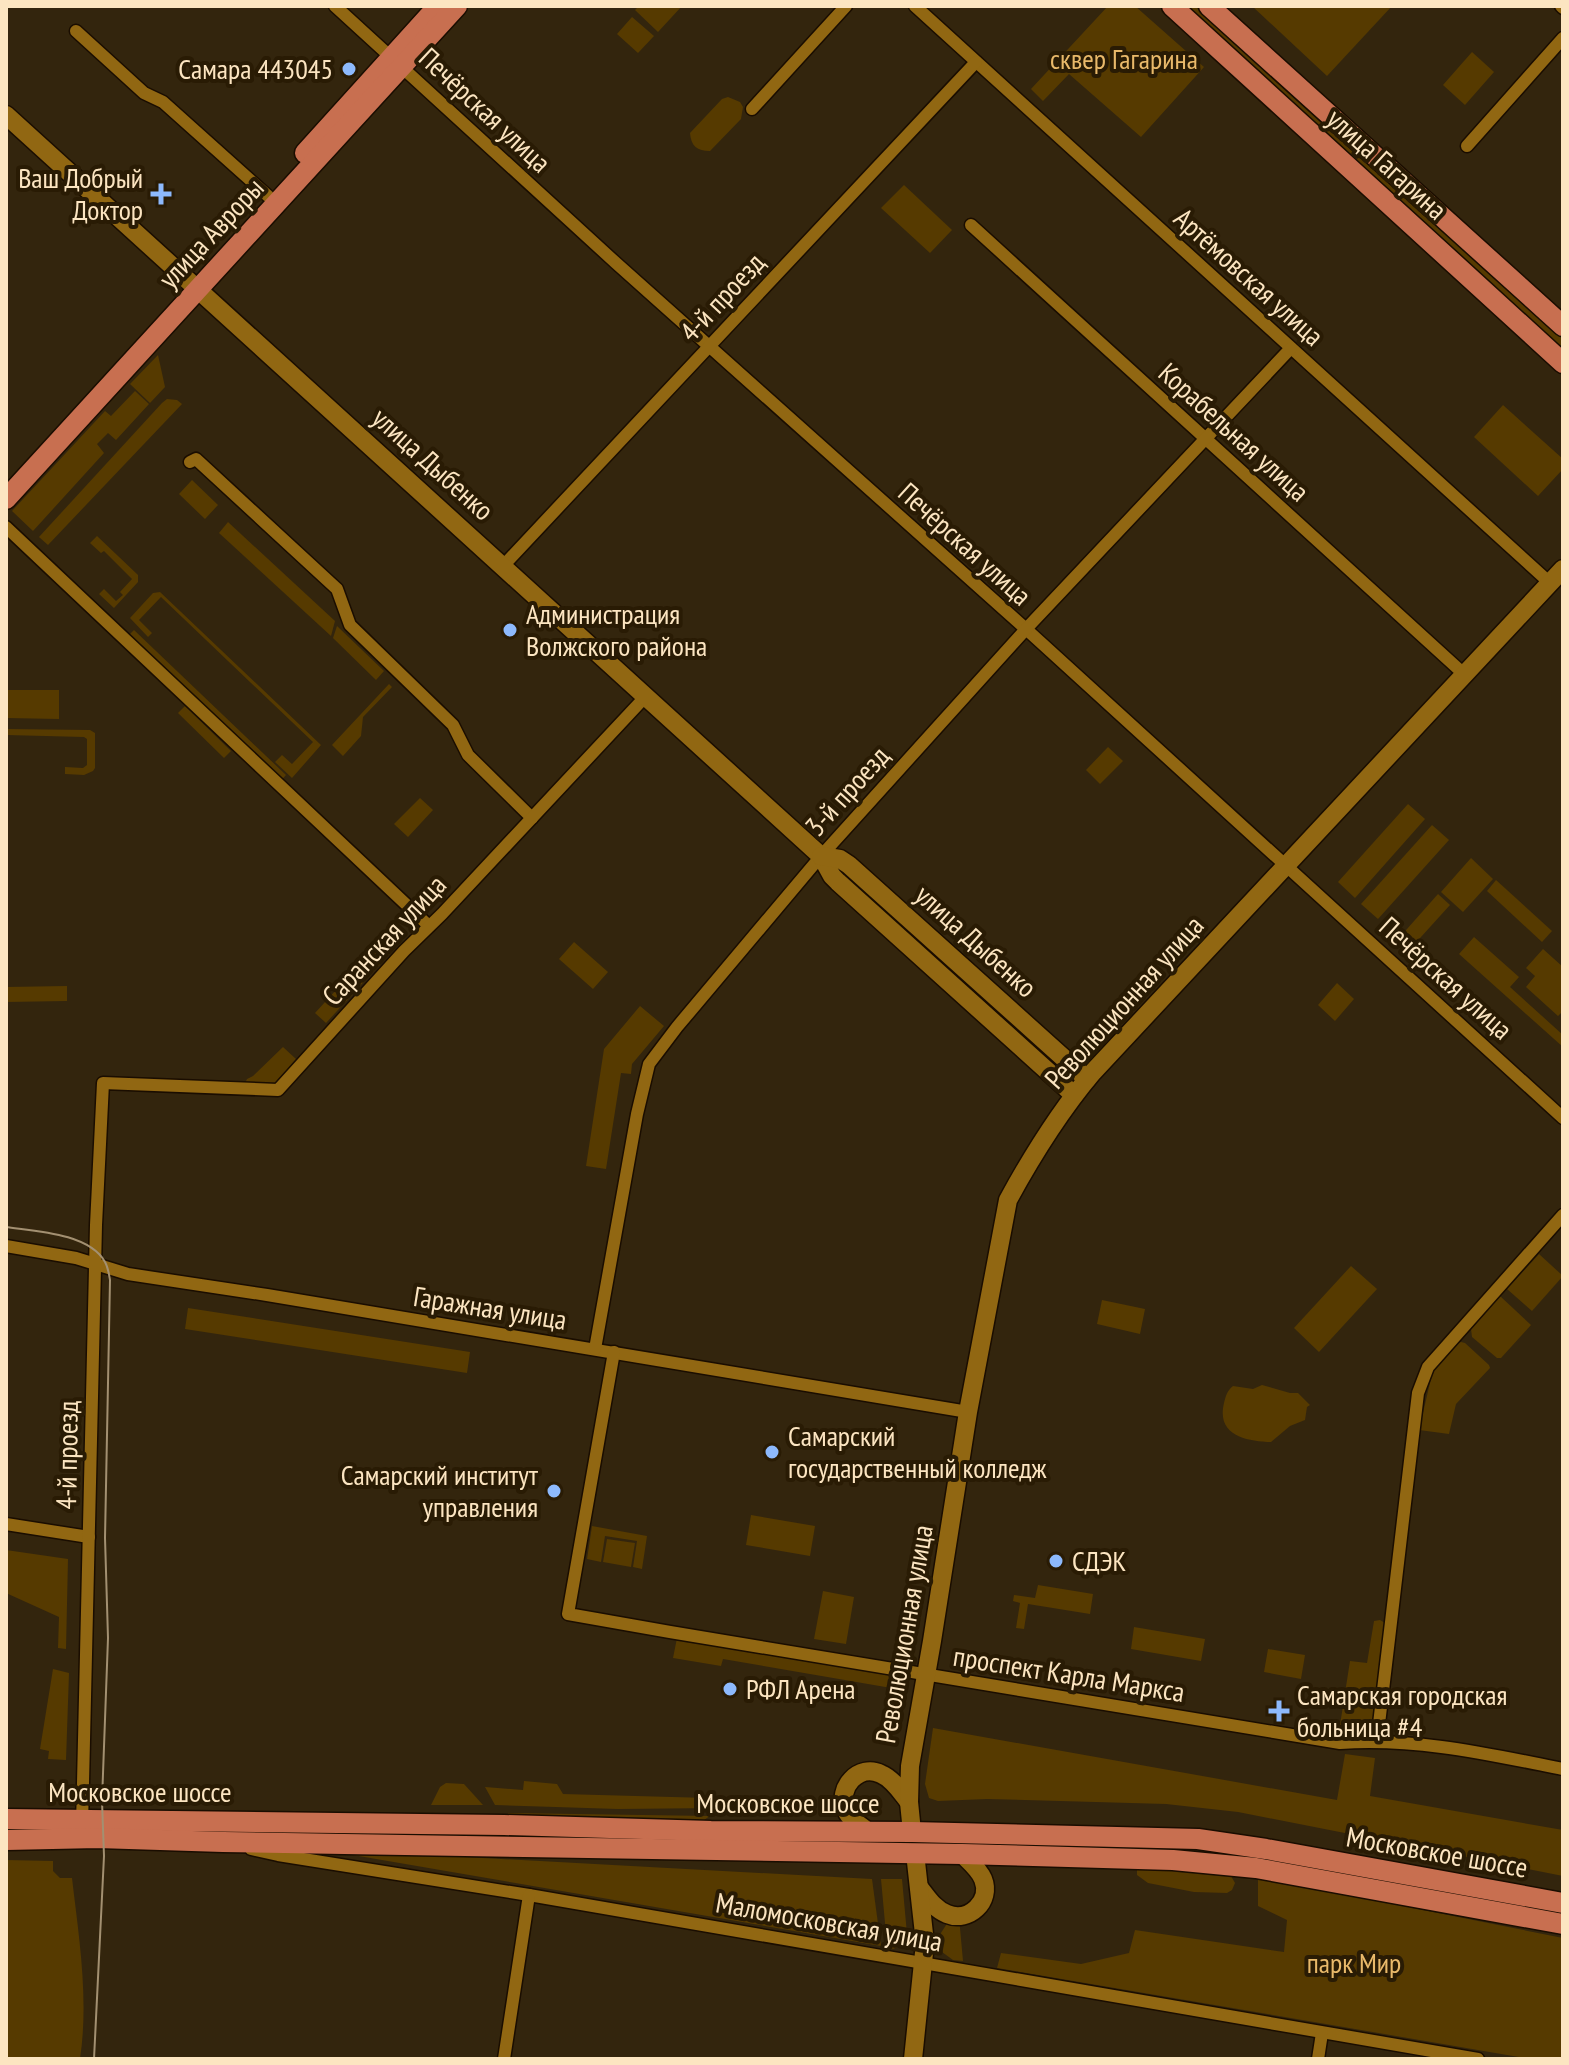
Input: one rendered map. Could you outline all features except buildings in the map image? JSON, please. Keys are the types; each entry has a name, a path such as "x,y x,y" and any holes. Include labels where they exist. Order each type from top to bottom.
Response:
{"main road":[{"name":"улица Авроры","path":"6,499 194,285 397,62 438,6"},
{"name":"улица Авроры","path":"6,481 194,285 268,196 397,62 457,6"},
{"name":"улица Гагарина","path":"1172,6 1563,363"},
{"name":"улица Гагарина","path":"1209,6 1563,326"},
{"name":"улица Дыбенко","path":"6,115 821,856 838,882 1074,1095"},
{"name":"Революционная улица","path":"913,2059 925,1943 909,1802 910,1766 968,1412 1008,1200 1087,1079 1557,576"},
{"name":"улица Дыбенко","path":"821,856 840,859 849,865 1087,1079"},
{"path":"875,1836 853,1820 845,1806 844,1793 854,1777 862,1772 880,1773 909,1802"},
{"name":"Московское шоссе","path":"6,1819 223,1842 1198,1839 1563,1903"},
{"name":"Московское шоссе","path":"6,1840 83,1829 275,1821 875,1836 955,1848 1173,1860 1256,1868 1563,1924"},
{"name":"Московское шоссе","path":"6,1827 706,1840 875,1836"},
{"name":"Московское шоссе","path":"955,1848 1073,1844 1231,1853 1563,1913"},
{"path":"919,1887 945,1913 962,1916 974,1911 984,1897 983,1880 974,1866 955,1848"}],"street":[{"name":"Печёрская улица","path":"335,6 1563,1118"},
{"path":"752,109 846,6"},
{"name":"Артёмовская улица","path":"915,6 1291,348 1557,576"},
{"path":"76,31 144,93 163,102 268,196"},
{"path":"1467,146 1563,38"},
{"name":"4-й проезд","path":"503,566 976,62"},
{"name":"Корабельная улица","path":"971,225 1465,675"},
{"name":"3-й проезд","path":"595,1349 649,1064 821,856 1026,629 1291,348"},
{"path":"190,462 196,459 337,589 350,625 453,725 468,755 532,818"},
{"path":"6,527 429,926"},
{"name":"Саранская улица","path":"103,1083 278,1090 646,696"},
{"name":"4-й проезд","path":"83,1829 95,1264 103,1083"},
{"path":"1377,1741 1418,1393 1428,1367 1563,1215"},
{"name":"Гаражная улица","path":"6,1246 76,1258 128,1274 968,1412"},
{"name":"проспект Карла Маркса","path":"614,1352 568,1614 1340,1743 1377,1741 1448,1746 1563,1769"},
{"path":"6,1524 89,1537"},
{"name":"Маломосковская улица","path":"172,1829 278,1855 529,1895 1478,2059"},
{"path":"504,2059 529,1895"},
{"path":"1318,2059 1322,2033"}],"green space":[{"path":"639,6 682,6 658,32 635,10"},
{"name":"сквер Гагарина","path":"1108,6 1135,6 1204,67 1141,137 1069,74 1043,101 1031,89"},
{"path":"1183,6 1195,6 1563,339 1563,351"},
{"path":"1252,6 1392,6 1327,76"},
{"path":"632,17 654,36 638,53 617,34"},
{"path":"1472,52 1494,72 1465,105 1443,85"},
{"path":"728,97 740,102 743,107 741,119 710,151 698,149 690,133 722,99"},
{"path":"904,185 952,230 930,253 881,208"},
{"path":"158,355 165,387 150,403 130,384"},
{"path":"135,391 149,404 116,440 108,433 97,444 104,453 33,531 12,511 105,411 111,416"},
{"path":"167,399 182,404 48,545 39,537"},
{"path":"1503,405 1563,459 1563,469 1538,496 1474,437"},
{"path":"192,480 218,505 205,519 179,494"},
{"path":"228,522 335,621 331,636 219,533"},
{"path":"97,536 138,575 138,582 114,608 99,594 104,589 116,601 132,579 104,551 101,553 90,543"},
{"path":"160,592 321,745 292,778 275,762 282,755 292,764 313,742 161,597 139,620 152,633 148,637 130,618 153,593"},
{"path":"337,626 384,671 376,680 333,638"},
{"path":"134,630 286,775 278,784 128,636"},
{"path":"389,684 392,687 363,717 361,736 343,756 332,745"},
{"path":"6,690 59,690 59,719 6,718"},
{"path":"185,706 231,751 224,758 178,713"},
{"path":"6,729 90,730 95,733 95,768 84,775 65,774 65,767 83,768 87,765 87,739 84,737 6,735"},
{"path":"1108,747 1123,761 1100,784 1086,770"},
{"path":"420,798 433,810 408,837 394,824"},
{"path":"1408,804 1425,819 1355,898 1338,882"},
{"path":"1432,825 1449,840 1378,919 1361,904"},
{"path":"1471,858 1493,879 1463,912 1441,892"},
{"path":"840,866 1060,1063 1059,1066 1056,1067 837,873"},
{"path":"1496,880 1552,931 1542,942 1487,891"},
{"path":"1438,894 1450,905 1411,948 1399,938"},
{"path":"1474,937 1519,977 1510,987 1563,1035 1563,1047 1459,954"},
{"path":"383,939 394,949 326,1023 315,1013"},
{"path":"574,942 608,972 593,989 559,959"},
{"path":"1543,949 1563,967 1563,1011 1558,1016 1526,987 1535,976 1526,968"},
{"path":"1337,983 1354,999 1335,1021 1318,1005"},
{"path":"67,986 67,1001 6,1002 6,987"},
{"path":"640,1006 664,1026 632,1064 631,1074 621,1073 606,1169 586,1166 604,1049"},
{"path":"283,1047 296,1059 274,1085 245,1083 247,1079"},
{"path":"1539,1254 1563,1276 1532,1311 1507,1289"},
{"path":"1351,1266 1377,1289 1319,1352 1294,1328"},
{"path":"1500,1296 1531,1325 1501,1358 1497,1358 1472,1337 1471,1329"},
{"path":"1102,1300 1145,1309 1140,1334 1097,1324"},
{"path":"188,1308 470,1352 467,1373 185,1329"},
{"path":"1461,1342 1490,1368 1456,1404 1449,1434 1419,1430 1433,1370"},
{"path":"1262,1385 1298,1393 1310,1405 1305,1420 1290,1426 1271,1442 1243,1438 1229,1430 1223,1414 1226,1395 1233,1386 1253,1389"},
{"path":"751,1515 815,1526 810,1556 746,1545"},
{"path":"592,1526 647,1536 642,1569 633,1567 637,1541 605,1536 601,1562 587,1559"},
{"path":"607,1539 635,1543 631,1567 603,1562"},
{"path":"6,1550 68,1559 66,1649 58,1648 59,1617 6,1593"},
{"path":"1038,1585 1093,1594 1090,1614 1028,1604 1024,1629 1016,1628 1020,1603 1013,1601 1014,1595 1035,1598"},
{"path":"823,1591 854,1597 846,1644 814,1639"},
{"path":"1374,1621 1385,1623 1373,1723 1370,1728 1340,1725 1350,1661 1367,1663"},
{"path":"1134,1627 1205,1639 1201,1661 1131,1649"},
{"path":"677,1638 900,1677 897,1689 723,1659 721,1666 673,1658"},
{"path":"1268,1649 1305,1655 1301,1679 1264,1672"},
{"path":"53,1669 69,1673 66,1760 48,1759 49,1751 40,1749"},
{"path":"933,1728 1337,1800 1345,1754 1375,1758 1370,1796 1563,1830 1563,1876 1238,1812 1166,1804 987,1799 938,1801 929,1798 925,1784"},
{"path":"524,1781 557,1784 563,1794 709,1798 718,1808 495,1805 485,1787 523,1790"},
{"path":"446,1783 464,1784 483,1805 431,1805 440,1787"},
{"path":"507,1815 710,1816 704,1820 510,1817"},
{"path":"318,1849 872,1879 881,1946"},
{"path":"6,1860 53,1861 53,1871 60,1878 72,1878 83,1991 80,2059 6,2059"},
{"path":"1140,1866 1231,1876 1235,1883 1227,1893 1194,1892 1148,1883 1137,1875"},
{"name":"парк Мир","path":"1258,1877 1563,1938 1563,2059 1531,2059 997,1968 1001,1953 1081,1964 1129,1953 1135,1930 1284,1952 1287,1920 1258,1906"},
{"path":"881,1879 902,1879 907,1934 902,1943 893,1949 888,1945 886,1934"},
{"path":"959,1917 963,1961 953,1960 942,1952 939,1936 948,1922"}],"tram line":[{"path":"6,1227 60,1235 87,1245 105,1262 110,1280 105,1538 108,1638 102,1801 104,1856 94,2059"}],"place":[{"name":"Самара 443045","path":"349,69"},
{"name":"Ваш Добрый Доктор","path":"161,194"},
{"name":"Администрация Волжского района","path":"510,630"},
{"name":"Самарский государственный колледж","path":"772,1452"},
{"name":"Самарский институт управления","path":"554,1491"},
{"name":"СДЭК","path":"1056,1561"},
{"name":"РФЛ Арена","path":"730,1689"},
{"name":"Самарская городская больница #4","path":"1279,1711"}]}
